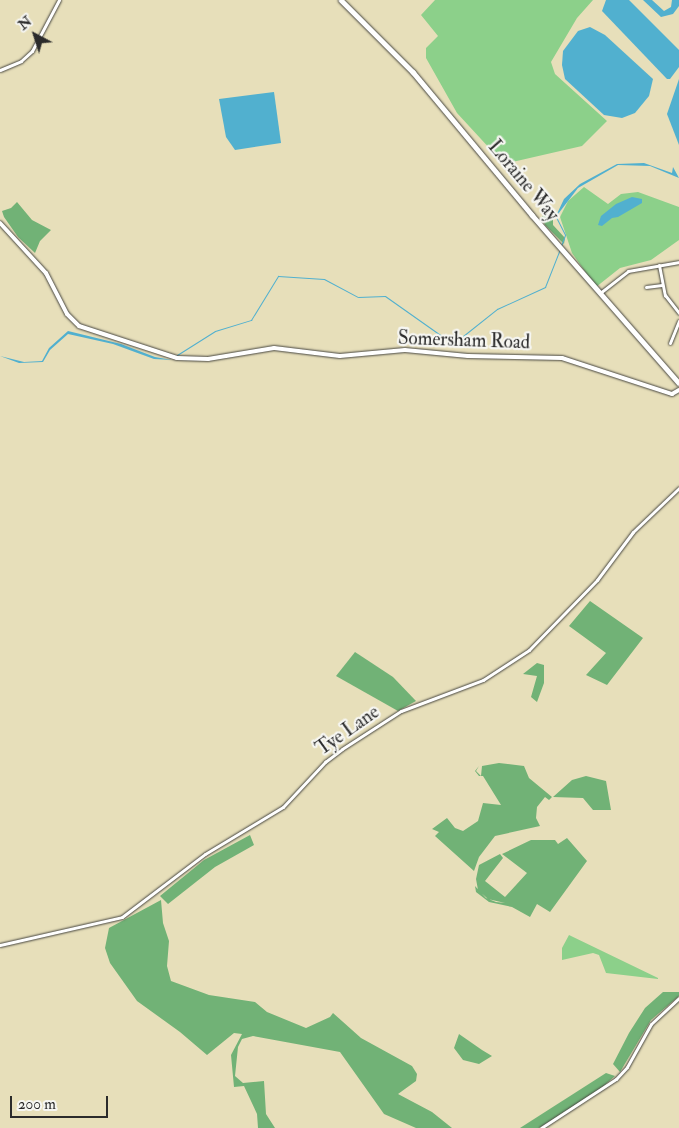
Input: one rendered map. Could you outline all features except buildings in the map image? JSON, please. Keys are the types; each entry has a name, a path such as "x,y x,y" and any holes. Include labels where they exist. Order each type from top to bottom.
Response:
{"main road":[{"name":"Loraine Way","path":"341,0 413,72 599,294 679,383"}],"street":[{"path":"0,70 21,61 32,51 59,0"},
{"name":"Somersham Road","path":"0,223 46,273 67,314 78,326 177,358 208,360 274,348 340,356 405,350 468,356 562,358 672,394 679,390"},
{"path":"599,294 628,271 679,262"},
{"path":"659,265 662,285 667,299 679,313"},
{"path":"646,287 662,285"},
{"path":"670,343 679,321"},
{"name":"Tye Lane","path":"0,945 122,918 205,854 283,807 337,752 401,711 483,680 529,650 597,580 633,532 679,488"},
{"path":"541,1128 616,1079 627,1067 651,1024 679,998"}],"green space":[{"path":"435,0 593,0 577,18 551,62 555,74 607,121 582,146 504,164 457,113 426,58 426,48 438,36 421,15"},
{"path":"584,187 608,204 621,194 638,192 679,207 679,240 651,260 620,268 596,287 572,253 560,217 568,201"},
{"path":"17,202 32,220 51,230 40,241 35,253 18,237 4,217 2,211 11,208"},
{"path":"546,211 553,213 553,225 565,238 564,244 545,225 542,217"},
{"path":"590,601 643,638 607,685 586,675 606,653 569,626"},
{"path":"355,652 393,677 416,701 398,711 336,676"},
{"path":"537,663 544,665 544,683 537,702 531,697 537,676 523,674"},
{"path":"499,763 524,766 529,778 552,797 549,800 545,797 537,807 536,818 540,826 495,836 479,857 474,871 435,836 439,832 432,829 447,818 455,828 463,831 478,821 483,803 501,805 483,776 481,776 482,766"},
{"path":"586,776 606,781 611,810 593,810 583,798 553,797 572,780"},
{"path":"250,835 254,845 215,867 168,904 160,896 204,860"},
{"path":"567,838 587,861 550,912 537,904 530,917 512,907 489,902 476,892 475,886 478,889 476,879 479,865 500,854 503,858 485,881 505,897 527,873 502,854 531,840 555,840 558,844"},
{"path":"161,900 163,923 169,941 167,966 171,981 209,995 255,1002 267,1012 306,1028 330,1017 333,1013 361,1038 412,1066 417,1074 416,1081 398,1094 432,1112 452,1128 416,1128 384,1114 340,1052 253,1036 242,1039 238,1047 235,1076 243,1083 264,1081 266,1114 275,1128 258,1128 257,1114 244,1086 234,1087 231,1055 242,1034 234,1033 207,1055 180,1032 137,1001 110,963 105,948 109,928"},
{"path":"569,935 658,979 606,973 599,955 593,953 562,960 562,948"},
{"path":"663,992 679,992 679,996 651,1020 620,1072 613,1064 629,1033 645,1008"},
{"path":"459,1034 492,1056 479,1064 463,1060 454,1048"},
{"path":"606,1073 615,1076 599,1090 539,1128 520,1128"}],"water":[{"path":"606,0 629,0 679,50 679,67 670,79 667,79 602,11"},
{"path":"643,0 652,0 664,11 671,7 672,0 679,0 679,6 673,14 661,17"},
{"path":"590,27 605,35 653,79 649,96 635,113 622,118 604,115 565,79 562,65 563,51 578,31"},
{"path":"679,79 679,145 667,114"},
{"path":"274,92 281,143 235,150 226,137 219,99"},
{"path":"644,163 672,173 673,167 679,178 650,166 618,165 578,188 555,218 564,199 580,184 617,164"},
{"path":"632,197 642,199 642,203 618,217 612,218 602,226 598,225 601,216 616,204"},
{"path":"68,331 121,344 155,357 172,360 154,359 113,344 68,334 50,350 43,362 19,363 0,356 24,362 42,361 49,348"}],"waterway":[{"path":"556,217 565,235 561,246"},
{"path":"177,355 215,331 251,320 278,276 324,279 358,297 385,296 446,339 458,340 497,309 545,287 560,249"}]}
